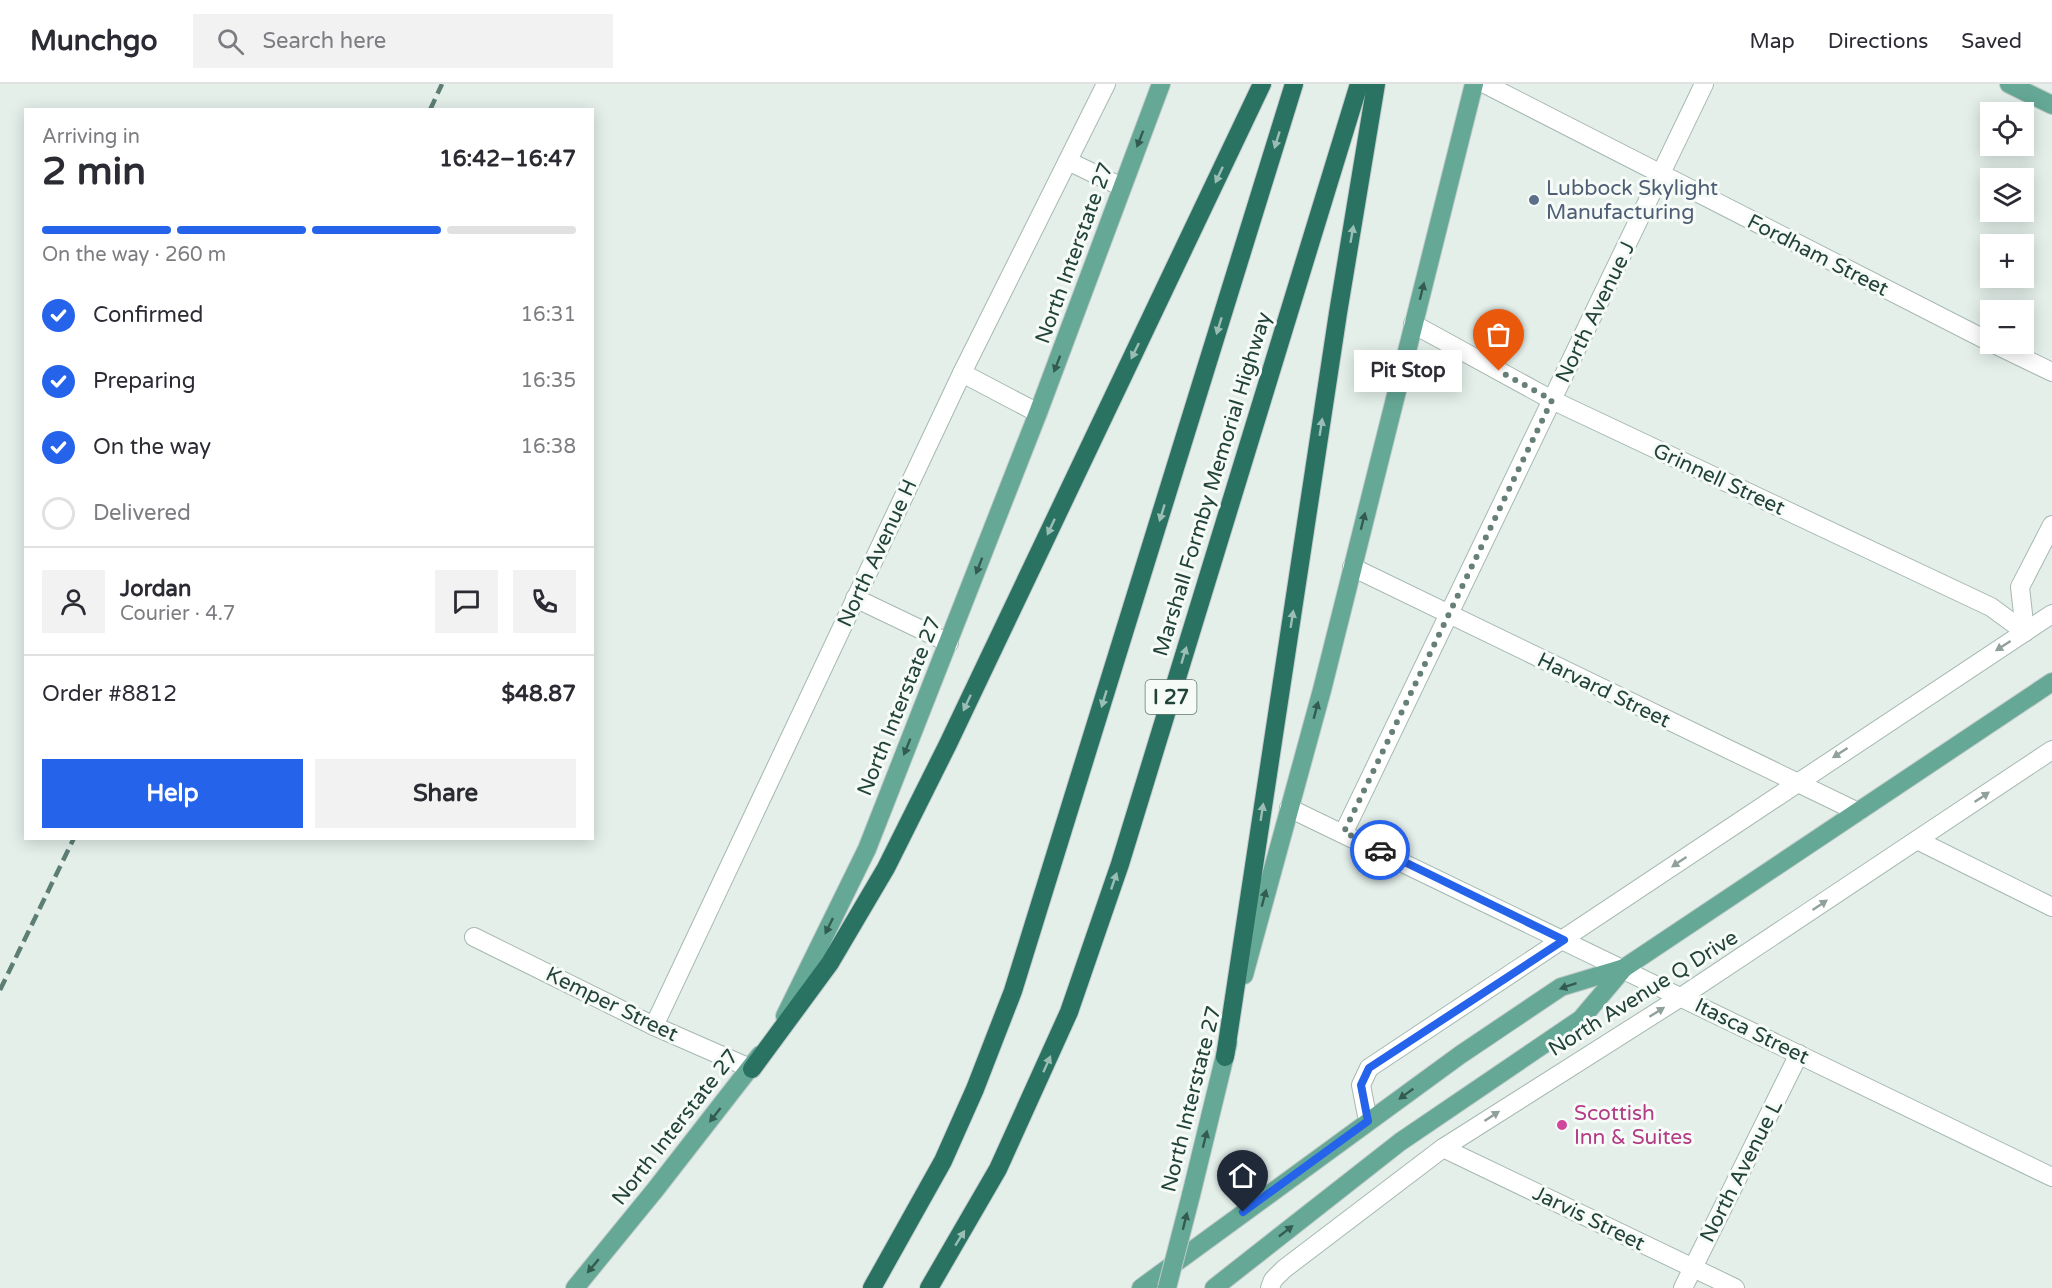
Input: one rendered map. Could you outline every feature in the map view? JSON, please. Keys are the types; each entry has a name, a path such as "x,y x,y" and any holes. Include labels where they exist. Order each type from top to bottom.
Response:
{"highway":[{"path":"752,1069 830,963 885,868 948,744 1262,84"},
{"name":"Marshall Formby Memorial Highway","path":"872,1288 943,1161 975,1089 1013,991 1294,84"},
{"name":"Marshall Formby Memorial Highway","path":"929,1288 998,1169 1069,1012 1124,853 1359,84"},
{"path":"1225,1057 1338,313 1377,84"}],"main road":[{"name":"North Interstate 27","path":"575,1288 752,1069 786,1014 867,849 1038,413 1161,84"},
{"name":"North Interstate 27","path":"1167,1288 1474,84"},
{"path":"2009,84 2052,105"},
{"name":"North Avenue Q Drive","path":"1214,1288 1400,1142 1581,1018 1624,968 2052,682"},
{"name":"North Avenue Q Drive","path":"1142,1288 1368,1121 1561,987 1624,968"}],"street":[{"name":"North Avenue H","path":"654,1026 962,373 1106,84"},
{"name":"Fordham Street","path":"1485,84 1980,337"},
{"name":"North Avenue J","path":"1344,832 1704,84"},
{"path":"1068,161 1122,187"},
{"name":"Grinnell Street","path":"1413,324 1552,400 1991,606 2025,632"},
{"name":"Fordham Street","path":"2015,354 2052,372"},
{"path":"962,373 1038,413"},
{"path":"2025,632 2020,588 2052,525"},
{"name":"Harvard Street","path":"1352,567 1858,812"},
{"path":"855,598 949,643"},
{"path":"1368,1121 1361,1085 1369,1068 2052,614"},
{"name":"North Avenue Q Drive","path":"1270,1288 1273,1280 1284,1269 1443,1148 1541,1083 1681,997 2052,750"},
{"name":"Itasca Street","path":"1289,808 1344,832 2052,1177"},
{"path":"1917,840 2052,907"},
{"name":"Kemper Street","path":"474,937 654,1026 752,1069"},
{"name":"North Avenue L","path":"1683,1288 1799,1054"},
{"name":"Jarvis Street","path":"1443,1148 1735,1288"}],"railway":[{"path":"431,108 442,84"},
{"path":"0,990 73,840"}],"way so far":[{"path":"1380,850 1344,832 1552,400 1499,371"}],"place":[{"name":"Lubbock Skylight Manufacturing","path":"1534,200"},
{"name":"Pit Stop","path":"1499,371"},
{"name":"Scottish Inn & Suites","path":"1562,1125"}],"route":[{"path":"1243,1212 1368,1121 1361,1085 1369,1068 1390,1052 1564,940 1380,850"}]}
